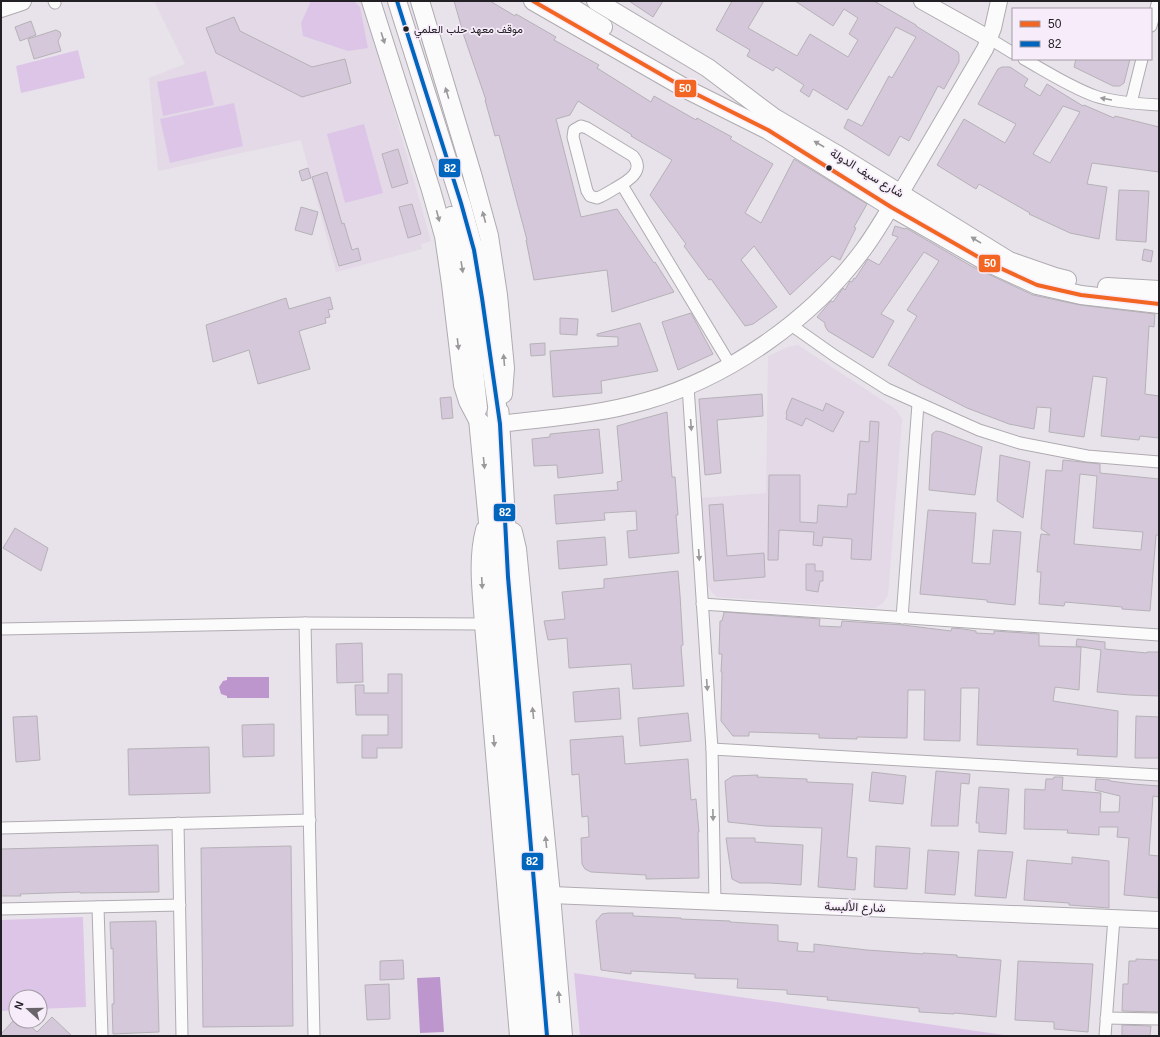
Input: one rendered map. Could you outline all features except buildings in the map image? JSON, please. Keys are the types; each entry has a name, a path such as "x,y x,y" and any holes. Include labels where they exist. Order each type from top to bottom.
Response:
{"highway":[{"path":"492,420 530,1036"},
{"path":"497,516 508,577 547,1036"}],"main road":[{"path":"1,8 22,1"},
{"path":"371,1 431,190 444,236 463,385 468,401 492,420"},
{"path":"384,1 447,202 459,248 466,296 492,420"},
{"path":"397,1 461,202 474,250 492,420"},
{"path":"420,1 489,236 498,295 505,368 503,391 492,420"},
{"name":"شارع سيف الدولة","path":"534,1 690,91 770,124 896,200 1008,261 1055,277 1098,287 1159,290"},
{"path":"561,1 604,23 770,124"},
{"path":"576,1 604,23"},
{"name":"شارع سيف الدولة","path":"596,1 708,68 770,124"},
{"name":"شارع سيف الدولة","path":"896,200 987,262 1037,284 1081,295 1159,304"},
{"path":"519,1036 484,624 481,563 482,540 497,516 512,529 517,550 551,895 563,1036"}],"street":[{"path":"922,1 1012,52"},
{"path":"492,420 602,412 646,401 688,386 731,366 791,325 829,290 863,251 896,200 990,39 999,1"},
{"path":"1152,22 1158,1"},
{"path":"1026,60 1069,85 1096,97 1131,103 1159,105"},
{"path":"1131,103 1142,60"},
{"path":"580,126 587,128 633,156 637,164 636,172 622,184 597,198 588,194 573,137 574,130 580,126"},
{"path":"622,184 731,366"},
{"path":"791,325 834,356 887,389 979,430 1020,443 1086,456 1159,462"},
{"path":"688,386 712,749 715,901"},
{"path":"902,618 918,404"},
{"path":"702,604 1159,635"},
{"path":"305,624 314,1036"},
{"path":"1,629 305,624 484,624"},
{"path":"712,749 1159,775"},
{"path":"1,828 310,820"},
{"path":"178,823 182,1036"},
{"name":"شارع الألبسة","path":"551,895 1159,920"},
{"path":"1,909 180,905"},
{"path":"98,907 102,1036"},
{"path":"1105,1036 1114,918"},
{"path":"1106,1018 1159,1019"}],"shaded area":[{"path":"154,1 360,1 364,4 431,241 421,244 422,249 336,272 301,140 158,171 149,78 185,64"},
{"path":"311,1 354,1 360,7 368,48 348,51 303,36 301,23"},
{"path":"78,50 85,78 21,93 16,66"},
{"path":"206,71 214,105 163,116 157,82"},
{"path":"234,103 243,146 170,163 160,119"},
{"path":"364,124 383,193 345,203 327,134"},
{"path":"798,345 891,406 897,411 902,419 888,595 883,603 875,608 717,597 708,586 700,498 766,493 768,356 788,347"},
{"path":"227,677 269,677 269,698 227,698 227,696 221,694 219,687 223,681 227,680"},
{"path":"83,917 86,1007 48,1009 48,989 8,989 8,1011 1,1011 1,920"},
{"path":"574,973 1011,1036 580,1036"},
{"path":"440,977 444,1032 420,1033 417,978"}],"transit line":[{"name":"82","path":"397,1 461,203 474,250 482,298 500,424 508,577 547,1036"},
{"name":"50","path":"533,1 690,91 768,130 891,207 987,262 1037,285 1081,295 1159,304"}],"place":[{"name":"موقف معهد حلب العلمي","path":"406,29"}]}
